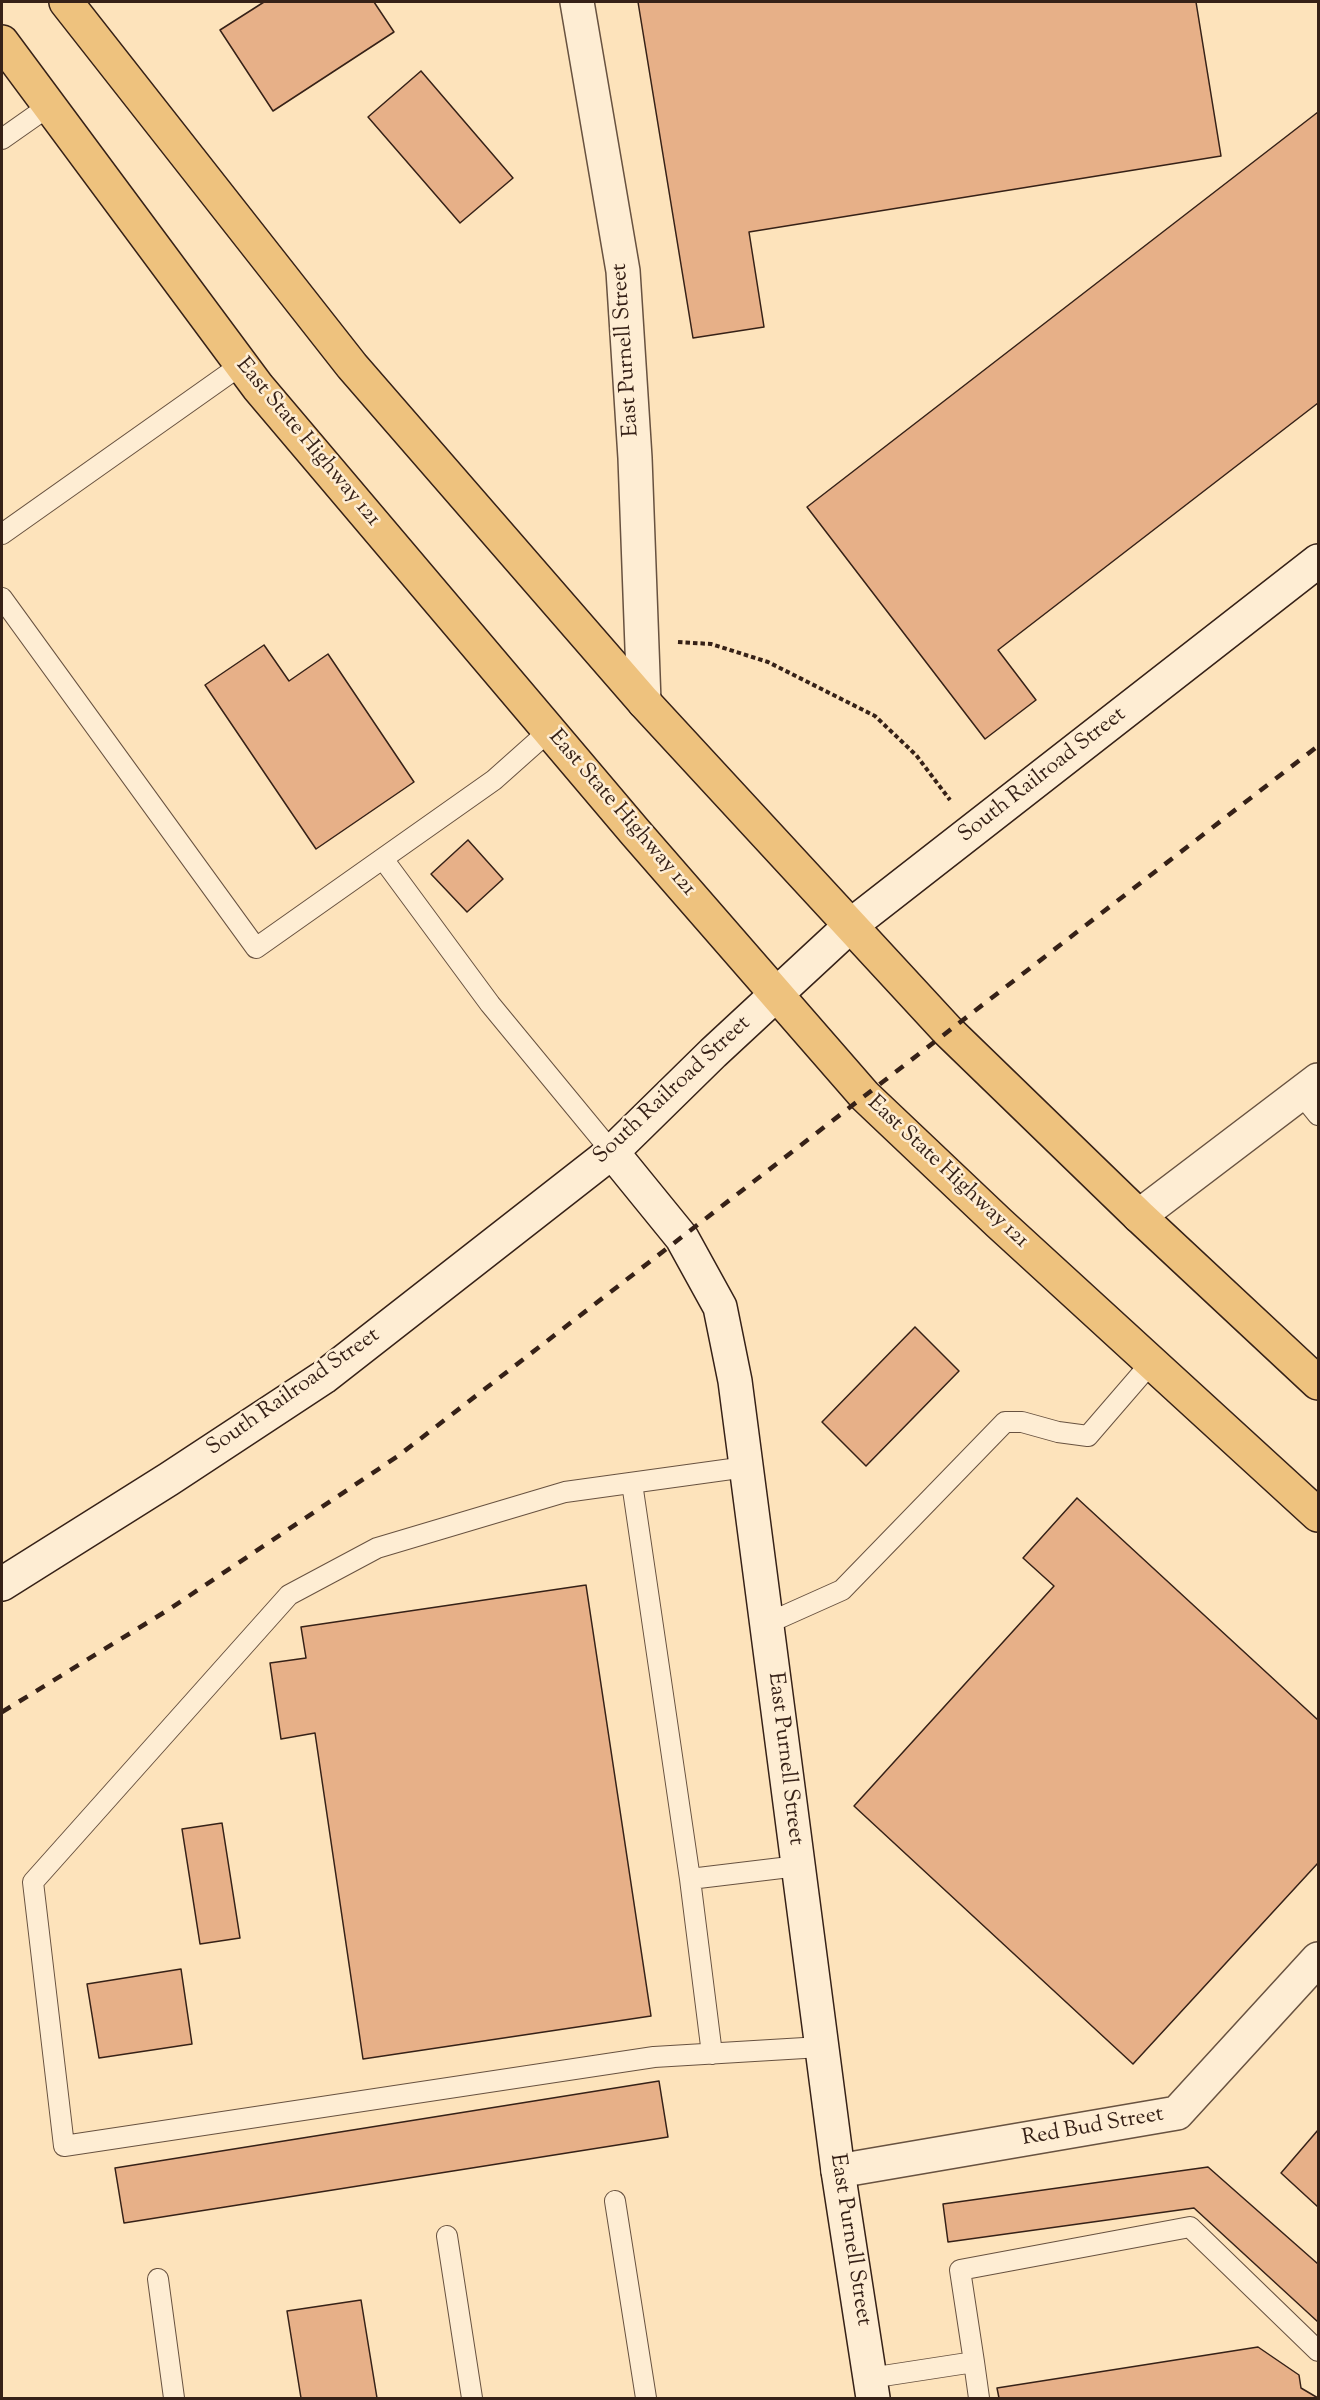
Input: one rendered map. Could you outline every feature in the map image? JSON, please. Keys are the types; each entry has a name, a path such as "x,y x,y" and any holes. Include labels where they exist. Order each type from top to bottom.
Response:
{"main road":[{"path":"66,2 352,366 644,702 948,1031 1139,1216 1318,1383"},
{"name":"East State Highway 121","path":"2,42 241,365 549,731 865,1096 999,1223 1318,1515"}],"street":[{"name":"East Purnell Street","path":"577,2 623,271 635,458 644,702"},
{"name":"South Railroad Street","path":"2,1584 169,1479 324,1377 612,1152 713,1053 850,926 1318,561"},
{"path":"1139,1216 1313,1096"},
{"name":"East Purnell Street","path":"612,1152 682,1238 720,1307 735,1381 821,2047 871,2388"},
{"name":"Red Bud Street","path":"838,2172 1177,2113 1318,1959"}],"lane":[{"path":"2,139 49,106"},
{"path":"2,534 241,365"},
{"path":"2,598 256,948 494,780 549,731"},
{"path":"383,859 490,1004 612,1152"},
{"path":"766,1624 842,1590 1005,1422 1022,1422 1058,1432 1088,1436 1151,1362"},
{"path":"746,1467 566,1492 377,1548 289,1595 33,1882 64,2146 654,2057 821,2047"},
{"path":"632,1483 690,1879 712,2054"},
{"path":"690,1879 798,1866"},
{"path":"615,2201 646,2398"},
{"path":"979,2398 960,2270 1190,2227 1318,2351"},
{"path":"447,2236 472,2398"},
{"path":"158,2278 174,2398"},
{"path":"871,2388 974,2362"}],"path":[{"path":"641,638 711,644 768,662 875,716 916,756 973,830"}],"building":[{"path":"264,2 374,2 394,32 273,111 220,30"},
{"path":"638,2 1196,2 1221,156 749,232 764,327 693,338"},
{"path":"421,71 513,178 460,223 368,117"},
{"path":"1318,112 1318,403 998,650 1036,700 985,739 807,507"},
{"path":"264,645 289,681 328,654 414,782 316,849 205,685"},
{"path":"468,840 503,879 467,912 431,874"},
{"path":"915,1327 959,1371 866,1466 822,1422"},
{"path":"1077,1498 1318,1720 1318,1863 1133,2064 854,1806 1054,1586 1023,1558"},
{"path":"586,1585 651,2016 363,2059 315,1733 281,1739 270,1663 306,1658 301,1627"},
{"path":"222,1823 240,1938 200,1944 182,1829"},
{"path":"181,1969 192,2044 99,2058 87,1984"},
{"path":"659,2081 668,2137 124,2223 115,2168"},
{"path":"1318,2130 1318,2207 1281,2173"},
{"path":"1208,2167 1318,2264 1318,2322 1194,2208 948,2242 943,2204"},
{"path":"361,2300 377,2398 301,2398 287,2311"},
{"path":"1258,2347 1299,2375 1301,2388 1318,2398 999,2398 997,2388"}],"railway":[{"path":"2,1712 168,1610 398,1456 1318,746"}]}
